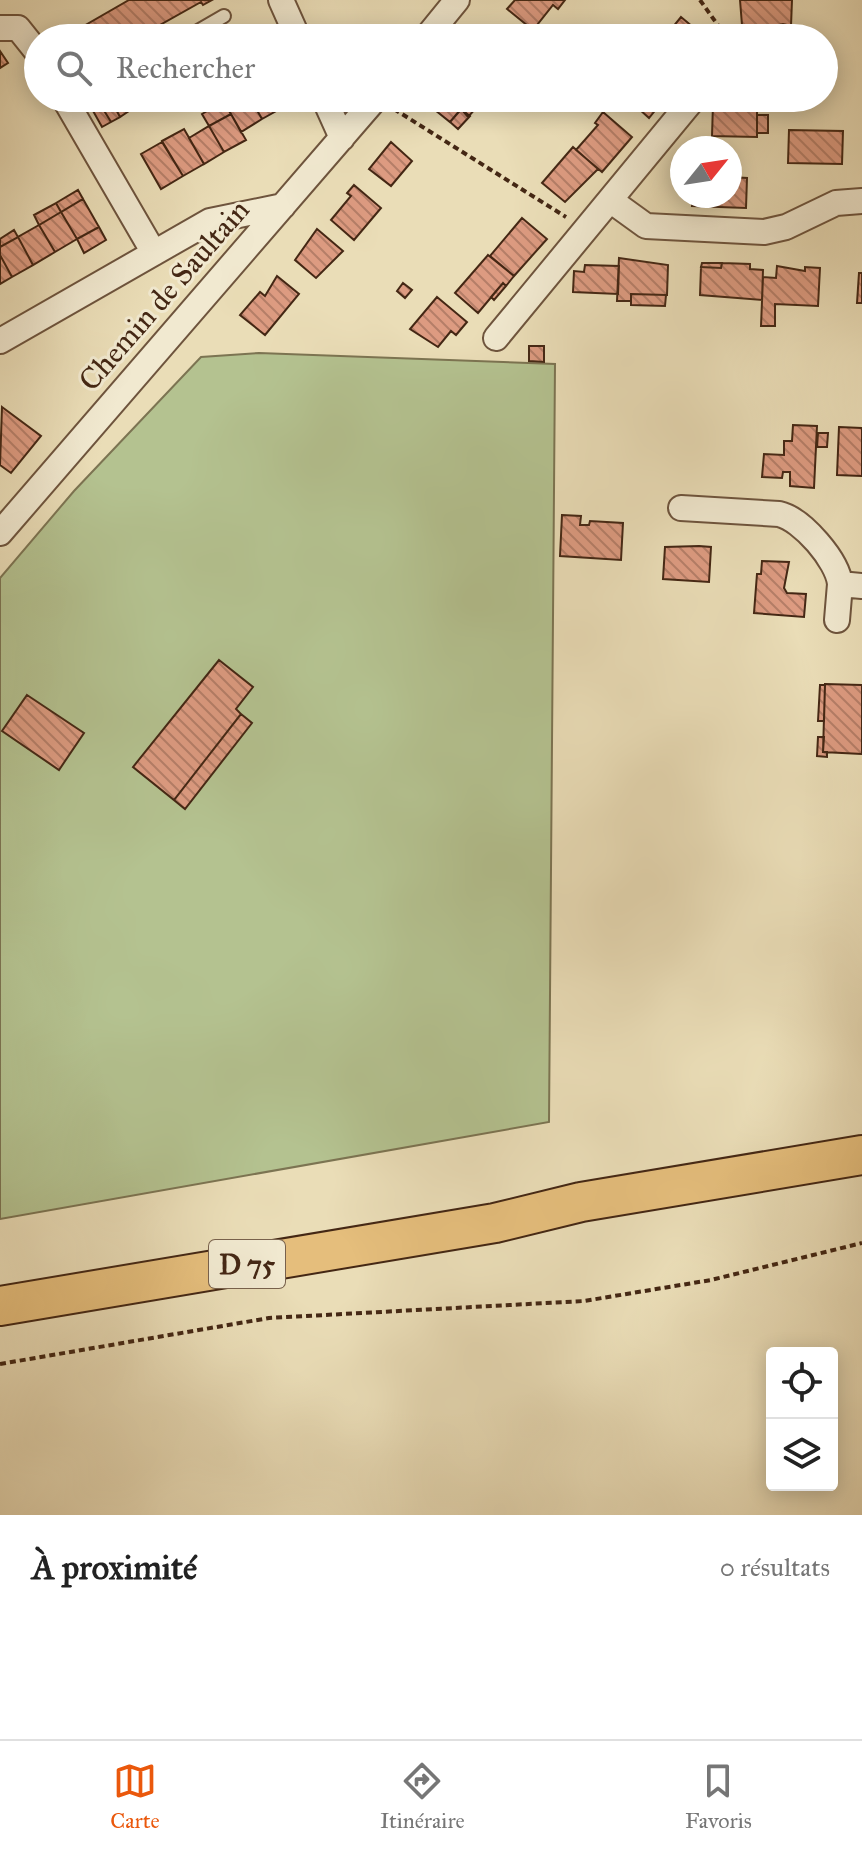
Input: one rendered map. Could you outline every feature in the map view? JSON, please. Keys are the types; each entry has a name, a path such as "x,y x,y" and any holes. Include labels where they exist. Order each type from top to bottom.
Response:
{"main road":[{"name":"D 75","path":"495,1223 581,1202 862,1155"},
{"name":"D 75","path":"0,1306 495,1223 758,1197 862,1181"}],"street":[{"path":"281,0 292,24"},
{"path":"437,24 457,0"},
{"path":"0,28 18,28 24,36"},
{"path":"79,112 154,253"},
{"path":"330,112 342,138"},
{"name":"Chemin de Saultain","path":"0,533 342,138 372,112"},
{"path":"496,338 682,112"},
{"path":"610,200 646,226 764,232 786,227 836,203 862,201"},
{"path":"0,341 219,218 283,206"},
{"path":"681,508 779,514 791,518 851,585 837,620"}],"lane":[{"path":"210,24 224,16"}],"path":[{"path":"700,0 717,24"},
{"path":"399,112 585,229"},
{"path":"0,1364 259,1319 386,1309 511,1308 599,1299 711,1280 862,1243"}],"green space":[{"path":"259,353 555,364 549,1122 0,1219 0,578 74,491 201,357"}],"building":[{"path":"129,0 212,0 203,5 201,2 162,24 87,24"},
{"path":"515,0 565,0 558,9 553,5 538,24 526,24 507,9"},
{"path":"740,0 792,0 791,24 742,24"},
{"path":"681,17 689,24 675,24"},
{"path":"0,51 8,63 0,68"},
{"path":"94,112 105,112 111,122 102,127"},
{"path":"105,112 117,112 120,117 111,122"},
{"path":"230,112 258,112 262,119 241,132"},
{"path":"230,112 231,114 209,126 202,114"},
{"path":"258,112 274,112 262,119"},
{"path":"438,112 459,112 450,122"},
{"path":"458,112 470,116 458,129 450,122"},
{"path":"603,112 632,137 602,172 576,150 598,125 595,123"},
{"path":"713,112 757,112 757,137 712,136"},
{"path":"231,114 246,140 224,152 209,126"},
{"path":"757,115 768,115 768,133 757,133"},
{"path":"209,126 224,152 204,164 189,138"},
{"path":"184,129 204,164 183,176 162,141"},
{"path":"789,130 843,131 842,164 788,163"},
{"path":"162,142 183,176 161,189 141,154"},
{"path":"391,142 412,161 391,186 369,169"},
{"path":"573,147 598,169 565,202 542,183"},
{"path":"742,178 747,178 746,208 742,208"},
{"path":"354,185 381,208 354,240 331,220 351,196 347,193"},
{"path":"78,190 83,199 61,212 56,203"},
{"path":"83,199 99,227 77,239 61,212"},
{"path":"56,203 61,212 39,225 34,215"},
{"path":"61,212 77,239 55,252 39,225"},
{"path":"522,218 547,239 514,276 490,256"},
{"path":"39,225 55,252 33,265 18,237"},
{"path":"99,227 106,240 84,253 77,239"},
{"path":"317,229 343,251 316,278 295,260"},
{"path":"14,230 18,237 0,247 0,239"},
{"path":"18,237 33,265 12,277 0,255 0,247"},
{"path":"0,255 12,277 0,284"},
{"path":"488,255 514,276 506,286 503,283 478,313 455,293"},
{"path":"619,258 668,265 667,295 631,294 631,301 617,301"},
{"path":"702,263 722,263 721,268 701,267"},
{"path":"722,263 750,264 750,269 763,270 762,300 700,295 701,267 721,268"},
{"path":"585,265 619,266 618,294 573,292 574,271 584,272"},
{"path":"777,266 805,271 805,267 820,268 818,306 775,304 775,326 761,326 763,277 776,278"},
{"path":"859,273 862,273 862,303 857,303"},
{"path":"277,276 299,294 265,335 240,315 260,292 265,296"},
{"path":"403,283 412,290 405,298 397,291"},
{"path":"503,283 506,286 494,300 491,297"},
{"path":"631,294 666,295 665,306 631,305"},
{"path":"437,297 467,322 456,335 451,331 438,347 410,329"},
{"path":"529,346 544,346 544,362 529,361"},
{"path":"2,407 41,436 11,473 0,465"},
{"path":"793,425 817,426 814,488 790,486 790,472 783,472 782,478 762,477 764,454 784,455 784,441 792,441"},
{"path":"839,427 862,428 862,476 837,475"},
{"path":"818,433 828,433 827,447 817,447"},
{"path":"562,515 581,516 580,525 589,525 590,521 623,523 621,560 560,556"},
{"path":"665,547 711,547 709,582 663,579"},
{"path":"762,561 789,562 784,588 787,593 806,594 804,617 754,613 757,574 761,574"},
{"path":"219,660 253,687 236,709 241,714 174,800 133,767"},
{"path":"825,684 862,685 862,754 823,752"},
{"path":"820,685 825,685 824,721 818,721"},
{"path":"27,695 84,733 59,770 2,731"},
{"path":"241,714 252,723 185,809 174,800"},
{"path":"818,737 824,737 823,752 827,752 827,757 817,756"}]}
